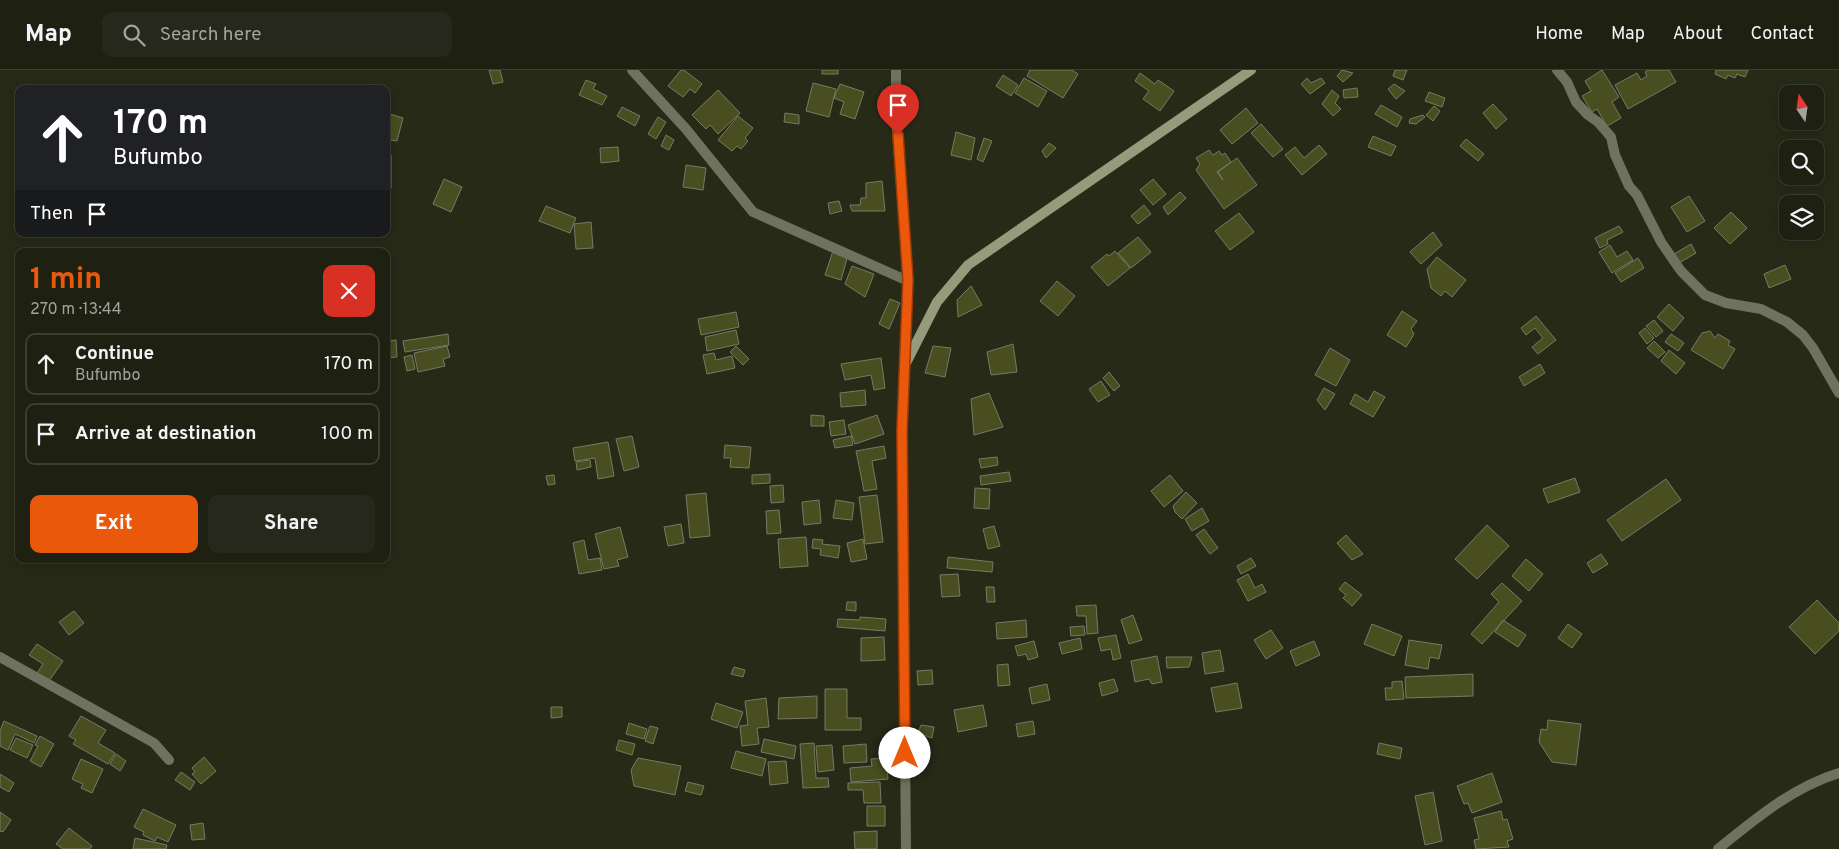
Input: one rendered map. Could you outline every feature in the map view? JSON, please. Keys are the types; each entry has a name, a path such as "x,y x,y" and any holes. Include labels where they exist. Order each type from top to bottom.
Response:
{"street":[{"path":"632,70 697,142 753,212 908,280"},
{"path":"896,70 896,117 908,280 902,430 906,849"},
{"path":"904,367 937,302 968,264 1250,70"},
{"path":"1558,70 1567,82 1576,102 1611,137 1615,155 1629,186 1637,194 1661,242 1681,271 1706,295 1726,303 1761,309 1803,335 1839,393"},
{"path":"0,656 154,743 169,760"},
{"path":"1718,849 1752,821 1800,789 1839,772"}],"building":[{"path":"489,70 500,70 503,82 493,84"},
{"path":"681,70 684,70 702,84 695,93 690,89 683,97 668,86"},
{"path":"822,70 838,70 838,74 822,74"},
{"path":"1030,70 1072,70 1078,74 1063,98 1027,76"},
{"path":"1342,70 1353,73 1343,82 1337,76"},
{"path":"1395,70 1407,70 1403,80 1393,76"},
{"path":"1602,70 1619,97 1612,102 1621,118 1607,126 1597,109 1592,112 1582,96 1591,91 1585,81"},
{"path":"1648,70 1669,70 1676,82 1628,109 1615,85 1637,73 1641,80 1647,76 1645,72"},
{"path":"1716,70 1748,70 1745,77 1737,74 1735,78 1728,75 1726,79 1715,74"},
{"path":"1140,73 1155,84 1158,80 1174,91 1160,111 1143,99 1149,91 1135,81"},
{"path":"1003,75 1018,85 1011,96 996,86"},
{"path":"1024,78 1047,91 1038,107 1015,93"},
{"path":"1307,78 1311,83 1321,78 1325,83 1310,94 1301,84"},
{"path":"586,80 596,84 593,89 607,96 602,105 579,95"},
{"path":"813,83 836,89 829,117 806,111"},
{"path":"840,84 864,92 855,119 840,114 844,102 834,98"},
{"path":"1394,84 1405,91 1396,99 1388,89"},
{"path":"1357,88 1358,97 1344,98 1343,90"},
{"path":"718,90 740,113 718,134 710,125 706,129 692,115"},
{"path":"1332,90 1339,96 1335,103 1341,109 1333,116 1322,104"},
{"path":"1429,92 1445,98 1442,107 1425,101"},
{"path":"1493,104 1507,119 1496,129 1483,113"},
{"path":"1381,105 1402,117 1397,127 1375,114"},
{"path":"1434,106 1440,111 1433,121 1426,115"},
{"path":"622,107 640,116 635,126 617,116"},
{"path":"1246,108 1258,123 1232,144 1220,130"},
{"path":"785,113 799,115 799,124 784,122"},
{"path":"390,114 403,118 397,141 390,140"},
{"path":"1423,115 1425,117 1416,124 1409,123 1410,119"},
{"path":"738,116 753,128 745,138 748,141 741,149 737,146 732,151 718,140"},
{"path":"658,117 666,122 656,139 648,134"},
{"path":"1261,124 1283,149 1273,157 1251,133"},
{"path":"956,132 975,138 971,160 951,155"},
{"path":"666,135 674,140 669,150 661,146"},
{"path":"1373,136 1396,146 1391,156 1368,147"},
{"path":"984,138 992,141 983,162 977,159"},
{"path":"1466,139 1484,154 1478,161 1460,146"},
{"path":"1049,143 1056,148 1046,158 1042,151"},
{"path":"1319,145 1327,154 1302,175 1285,155 1295,147 1304,158"},
{"path":"618,147 619,161 601,163 600,148"},
{"path":"1209,150 1213,155 1219,151 1222,155 1225,153 1231,162 1217,172 1223,180 1218,172 1237,158 1257,185 1224,209 1196,170 1200,164 1196,158"},
{"path":"390,155 391,155 390,188"},
{"path":"686,165 706,168 703,190 683,187"},
{"path":"444,179 462,187 451,212 433,204"},
{"path":"1153,179 1166,194 1153,205 1140,190"},
{"path":"882,181 885,211 852,211 850,205 860,205 861,198 866,198 866,183"},
{"path":"1180,192 1186,198 1168,215 1163,207"},
{"path":"1689,196 1705,221 1687,232 1671,207"},
{"path":"839,201 842,211 830,214 828,203"},
{"path":"1144,205 1151,214 1138,224 1131,216"},
{"path":"546,206 576,218 570,233 539,221"},
{"path":"1731,212 1747,228 1730,244 1714,228"},
{"path":"1239,213 1254,232 1230,250 1215,231"},
{"path":"591,222 593,248 576,249 574,224"},
{"path":"1619,226 1623,232 1607,240 1608,244 1600,248 1595,238"},
{"path":"1433,232 1442,245 1421,264 1410,252"},
{"path":"1138,237 1151,252 1131,268 1118,253"},
{"path":"1691,244 1696,253 1679,263 1674,254"},
{"path":"1610,245 1617,257 1627,251 1633,260 1612,273 1599,252"},
{"path":"833,251 848,255 841,280 825,275"},
{"path":"1115,251 1130,268 1108,286 1091,267 1107,254 1109,256"},
{"path":"1437,257 1466,280 1452,297 1445,291 1441,296 1431,288 1427,269"},
{"path":"1638,258 1644,268 1621,282 1615,273"},
{"path":"1785,265 1791,279 1769,288 1764,274"},
{"path":"852,266 874,274 865,297 845,284"},
{"path":"1057,281 1075,296 1058,316 1040,301"},
{"path":"971,286 982,305 958,317 957,300"},
{"path":"890,299 900,303 889,329 879,324"},
{"path":"1669,304 1684,318 1673,331 1657,317"},
{"path":"1402,311 1417,321 1411,329 1414,334 1406,347 1387,335"},
{"path":"736,312 739,327 701,335 698,319"},
{"path":"1536,316 1556,340 1538,354 1532,347 1543,338 1535,328 1526,335 1521,328"},
{"path":"1654,320 1663,331 1656,337 1646,326"},
{"path":"1645,328 1654,338 1647,344 1639,333"},
{"path":"736,330 739,344 707,351 705,337"},
{"path":"1710,331 1715,338 1718,334 1730,341 1728,345 1735,349 1723,369 1691,350 1702,333"},
{"path":"448,334 449,345 405,352 403,341"},
{"path":"1671,334 1684,343 1678,351 1665,342"},
{"path":"396,340 397,357 390,358 390,341"},
{"path":"1654,341 1665,352 1658,358 1647,348"},
{"path":"1013,344 1017,372 991,375 987,352"},
{"path":"447,346 450,357 443,359 445,366 418,372 414,353"},
{"path":"736,346 749,359 743,365 730,352"},
{"path":"933,346 951,348 945,377 925,373"},
{"path":"1330,348 1350,360 1336,386 1315,375"},
{"path":"1669,350 1685,363 1676,374 1661,361"},
{"path":"714,353 716,360 732,356 735,368 707,374 703,355"},
{"path":"412,355 415,369 407,371 404,357"},
{"path":"881,358 885,388 874,390 871,375 845,380 841,364"},
{"path":"1540,364 1545,373 1524,386 1519,377"},
{"path":"1109,372 1120,386 1114,391 1103,378"},
{"path":"1101,381 1110,395 1098,402 1089,389"},
{"path":"1324,388 1335,394 1325,410 1317,400"},
{"path":"865,390 866,405 841,407 840,393"},
{"path":"1374,391 1385,397 1373,417 1350,404 1355,394 1368,402"},
{"path":"989,393 1003,427 974,435 971,399"},
{"path":"811,415 824,416 824,426 811,426"},
{"path":"877,415 884,434 855,444 848,425"},
{"path":"844,420 846,434 831,436 829,422"},
{"path":"632,436 639,467 624,471 616,439"},
{"path":"851,436 853,445 835,448 833,440"},
{"path":"608,442 614,476 598,479 595,458 575,461 573,448"},
{"path":"725,445 751,447 749,468 730,467 731,458 724,458"},
{"path":"884,446 886,458 872,461 877,489 864,491 856,451"},
{"path":"997,457 998,465 981,468 979,459"},
{"path":"590,460 591,467 577,470 576,462"},
{"path":"1009,472 1011,481 981,485 980,476"},
{"path":"770,474 770,483 752,484 752,475"},
{"path":"554,475 555,484 548,485 546,476"},
{"path":"1170,475 1183,491 1164,507 1151,491"},
{"path":"1575,478 1580,492 1548,503 1543,489"},
{"path":"1666,479 1681,500 1622,541 1607,520"},
{"path":"783,485 784,502 771,503 770,486"},
{"path":"975,488 990,489 989,509 974,508"},
{"path":"1186,492 1197,503 1182,519 1175,512 1173,506"},
{"path":"706,493 710,536 690,538 686,495"},
{"path":"877,495 883,542 865,544 859,497"},
{"path":"819,500 821,523 804,525 802,502"},
{"path":"836,500 854,503 852,520 833,518"},
{"path":"1202,508 1209,521 1192,531 1185,519"},
{"path":"779,510 781,533 767,534 766,511"},
{"path":"681,524 684,543 668,546 664,527"},
{"path":"1487,525 1509,546 1477,579 1455,559"},
{"path":"994,526 1000,546 988,549 983,529"},
{"path":"620,527 628,557 617,560 619,566 604,569 595,534"},
{"path":"1204,529 1218,548 1210,554 1196,535"},
{"path":"1346,535 1363,554 1352,560 1337,543"},
{"path":"806,537 808,566 780,568 778,539"},
{"path":"813,539 823,540 822,544 840,546 838,558 820,555 821,549 812,548"},
{"path":"863,539 867,559 851,562 847,543"},
{"path":"584,540 588,560 600,558 602,570 579,574 573,543"},
{"path":"1601,554 1608,564 1593,573 1587,563"},
{"path":"948,557 993,562 992,572 947,568"},
{"path":"1251,558 1256,566 1241,574 1237,566"},
{"path":"1526,559 1543,574 1529,591 1512,576"},
{"path":"958,574 960,596 942,597 940,575"},
{"path":"1248,574 1255,588 1262,584 1266,592 1248,601 1237,580"},
{"path":"1345,582 1362,595 1352,606 1343,598 1346,595 1339,589"},
{"path":"1502,583 1522,601 1482,644 1471,634 1499,602 1491,594"},
{"path":"986,587 994,587 995,602 987,602"},
{"path":"1817,600 1839,623 1839,631 1815,654 1789,627"},
{"path":"847,602 856,602 856,611 846,610"},
{"path":"1096,605 1098,633 1087,634 1086,616 1077,616 1076,606"},
{"path":"74,611 84,623 69,635 59,622"},
{"path":"1133,615 1142,640 1129,644 1121,620"},
{"path":"860,617 886,619 885,631 837,627 838,619 860,620"},
{"path":"1026,620 1027,637 997,639 996,623"},
{"path":"1503,620 1526,635 1518,647 1495,632"},
{"path":"1372,624 1402,636 1394,656 1364,644"},
{"path":"1568,624 1582,634 1572,648 1558,638"},
{"path":"1084,626 1085,635 1071,636 1070,627"},
{"path":"1271,630 1283,648 1266,659 1254,640"},
{"path":"1116,635 1121,658 1113,660 1111,649 1101,651 1098,638"},
{"path":"884,637 885,660 861,661 861,638"},
{"path":"1080,638 1082,649 1062,654 1059,643"},
{"path":"1409,640 1442,645 1439,659 1430,657 1428,669 1405,665"},
{"path":"1034,641 1038,657 1028,660 1026,654 1018,656 1015,646"},
{"path":"1314,641 1320,655 1296,666 1290,651"},
{"path":"37,644 63,661 49,681 37,673 43,664 29,655"},
{"path":"1220,650 1224,671 1205,674 1202,653"},
{"path":"1157,656 1162,682 1152,684 1149,679 1135,682 1131,661"},
{"path":"1166,657 1192,657 1189,667 1167,668"},
{"path":"1008,664 1010,685 998,686 997,665"},
{"path":"734,667 745,670 743,677 731,674"},
{"path":"932,670 933,684 918,685 917,671"},
{"path":"1473,674 1473,696 1406,698 1405,677"},
{"path":"1114,679 1118,691 1102,696 1099,683"},
{"path":"1402,681 1404,699 1386,700 1385,688 1392,688 1392,682"},
{"path":"1237,683 1242,708 1216,712 1211,688"},
{"path":"1047,684 1050,700 1032,704 1029,688"},
{"path":"825,689 847,689 847,718 861,718 861,730 825,730"},
{"path":"817,696 817,718 778,719 779,698"},
{"path":"766,698 769,727 757,728 759,744 742,746 740,726 748,725 745,701"},
{"path":"716,703 743,712 737,728 711,719"},
{"path":"983,705 987,726 958,732 954,710"},
{"path":"551,707 562,707 562,717 551,718"},
{"path":"81,716 106,730 98,743 115,753 108,764 73,744 76,740 69,736"},
{"path":"1548,720 1581,724 1576,765 1552,762 1539,742 1541,729 1547,730"},
{"path":"4,721 37,736 34,743 15,734 8,750 0,746 0,731"},
{"path":"1033,721 1035,734 1018,737 1016,724"},
{"path":"629,723 647,729 644,739 626,734"},
{"path":"921,725 934,727 932,738 918,733"},
{"path":"650,726 658,728 653,744 645,741"},
{"path":"40,736 54,744 41,767 30,761 38,746 35,745"},
{"path":"16,738 33,745 27,758 10,750"},
{"path":"764,739 796,746 794,759 761,752"},
{"path":"619,740 635,744 632,755 616,750"},
{"path":"814,743 816,778 828,778 829,787 803,788 800,744"},
{"path":"1379,743 1402,748 1400,759 1377,754"},
{"path":"866,744 867,762 844,763 843,746"},
{"path":"832,745 834,770 818,772 816,746"},
{"path":"736,751 766,759 762,776 731,768"},
{"path":"116,754 126,761 120,771 110,764"},
{"path":"204,757 216,771 201,784 192,774 195,772 192,768"},
{"path":"638,758 681,766 675,795 634,786 631,770"},
{"path":"886,758 888,779 851,782 850,768 872,766 871,759"},
{"path":"81,759 103,769 92,793 81,788 83,784 72,779"},
{"path":"786,761 788,783 770,785 768,762"},
{"path":"181,772 195,782 190,790 175,780"},
{"path":"1492,773 1502,802 1472,813 1468,803 1464,804 1457,786"},
{"path":"0,774 14,783 9,792 0,787"},
{"path":"688,782 704,786 701,795 685,791"},
{"path":"880,782 881,803 864,803 863,790 848,790 848,783"},
{"path":"1433,792 1442,841 1425,845 1415,796"},
{"path":"867,806 885,806 885,826 867,826"},
{"path":"143,809 176,825 168,842 157,837 155,841 143,835 144,832 134,827"},
{"path":"1501,811 1503,820 1507,819 1513,839 1507,841 1509,847 1476,849 1474,840 1479,839 1474,818"},
{"path":"0,812 11,820 3,832 0,831"},
{"path":"203,823 205,839 192,840 190,825"},
{"path":"69,828 92,846 90,849 63,849 56,844"},
{"path":"877,831 877,849 855,849 854,832"},
{"path":"135,838 167,845 166,849 133,849"}],"route":[{"path":"898,135 908,280 905,297 902,430 905,753"}]}
